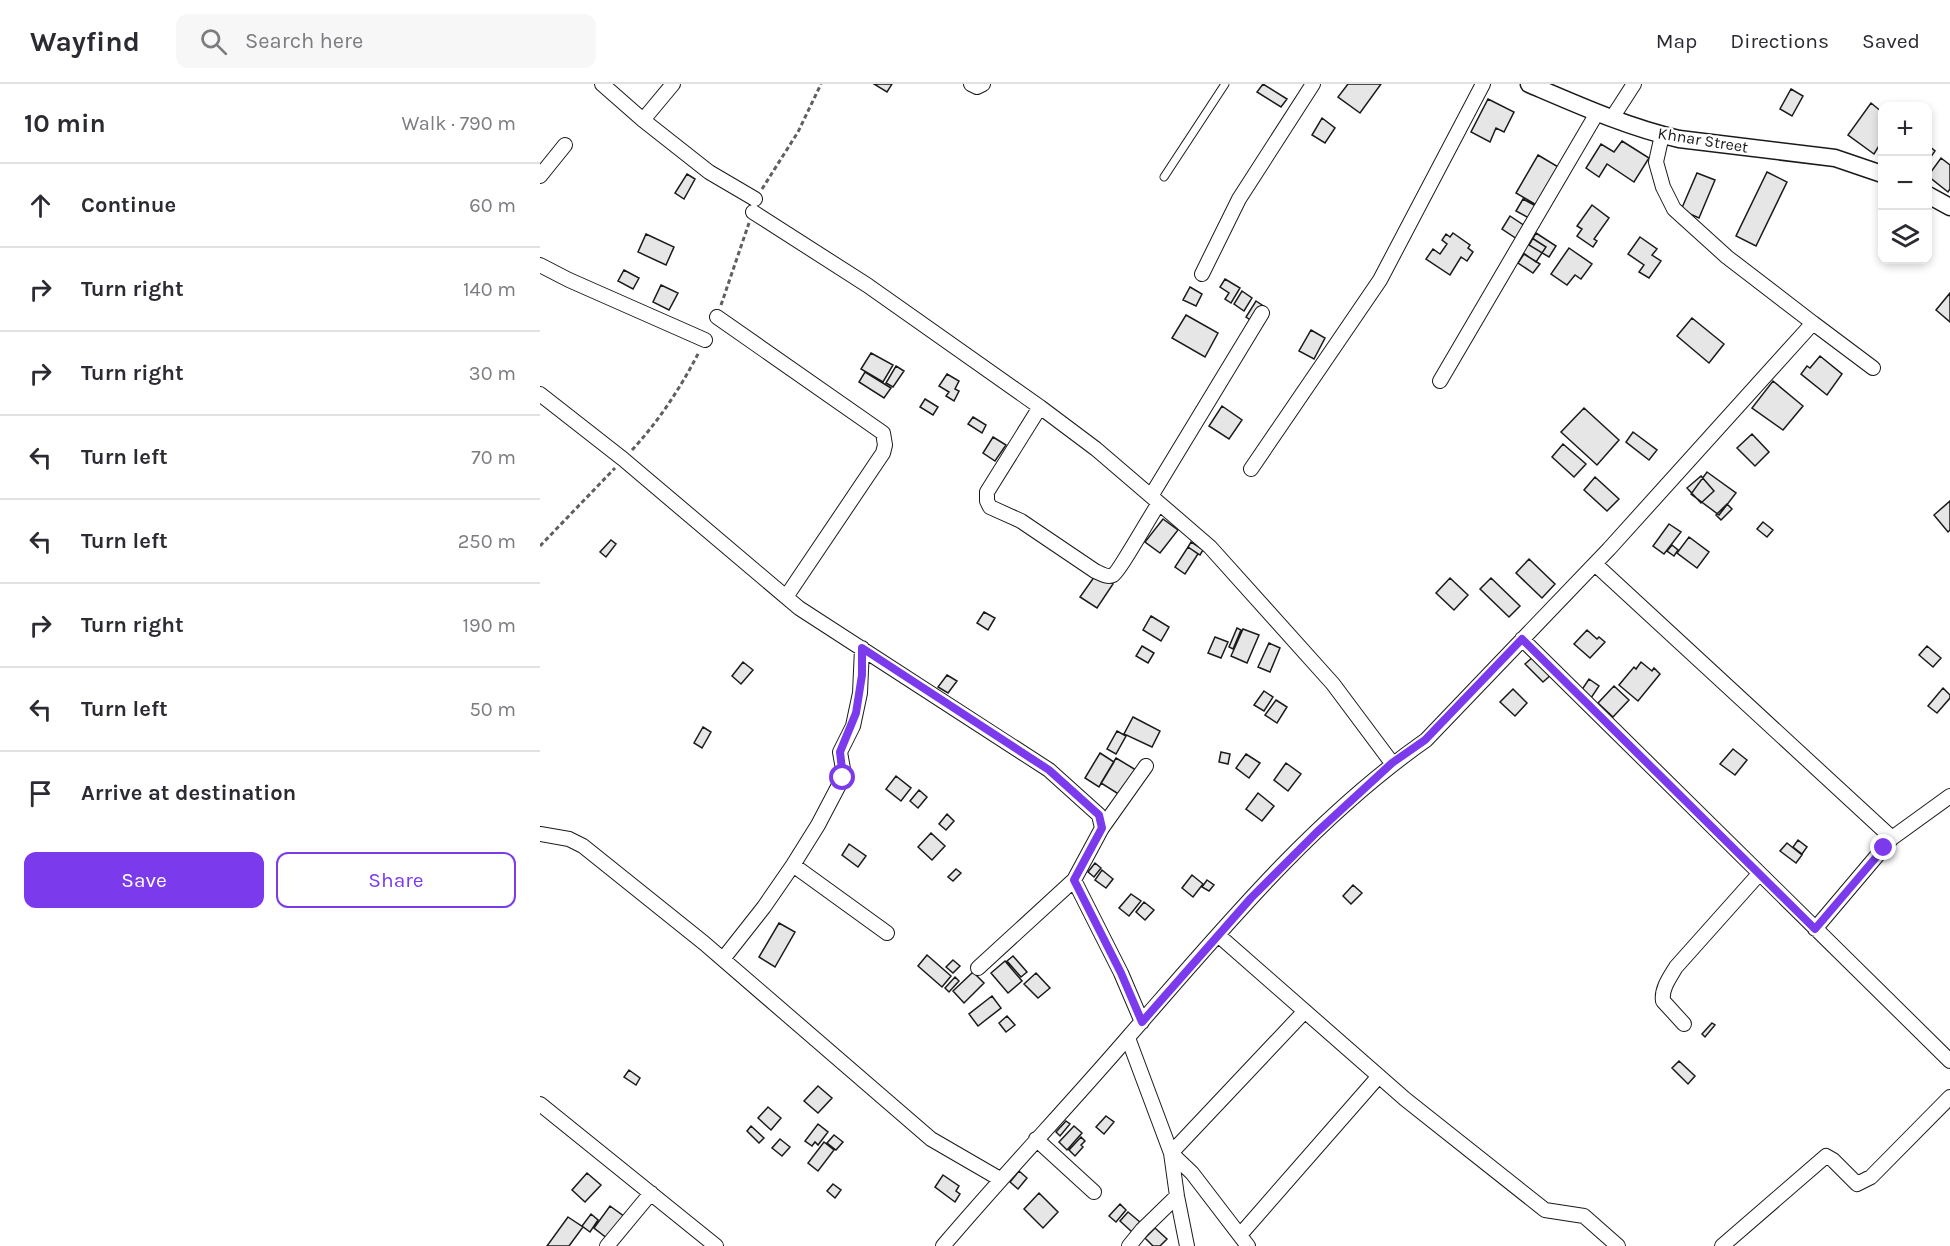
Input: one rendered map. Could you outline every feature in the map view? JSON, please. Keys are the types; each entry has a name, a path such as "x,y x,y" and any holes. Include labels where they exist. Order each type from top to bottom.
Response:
{"street":[{"path":"602,84 709,172 1096,448 1210,547 1333,684 1392,763"},
{"path":"643,120 673,84"},
{"path":"971,84 977,87 983,84"},
{"path":"1203,274 1239,199 1313,84"},
{"path":"1251,469 1380,280 1483,84"},
{"name":"Khnar Street","path":"1529,84 1604,115 1662,135 1834,158 1878,173"},
{"path":"1440,381 1604,115 1634,84"},
{"path":"1662,135 1656,162 1663,187 1674,209 1727,257 1873,368"},
{"path":"540,176 565,145"},
{"path":"1932,197 1950,207"},
{"path":"540,265 705,340"},
{"path":"1041,407 987,492 987,501 990,507 1021,521 1095,571 1108,576 1113,575 1121,566 1155,499 1262,313"},
{"path":"717,317 883,433 885,439 883,453 786,597"},
{"path":"943,1246 1251,898 1392,763 1425,740 1595,564 1813,323"},
{"path":"540,394 623,459 799,608 1049,770 1099,815 1102,828"},
{"path":"1595,564 1892,838"},
{"path":"1522,639 1950,1061"},
{"path":"723,959 764,907 793,865 843,778 840,752 856,713 862,675 862,648"},
{"path":"978,968 1074,880 1102,828 1146,766"},
{"path":"1815,929 1892,838 1950,796"},
{"path":"540,834 583,846 723,959 930,1139 1000,1179"},
{"path":"793,865 886,933"},
{"path":"1684,1024 1663,1001 1662,997 1668,980 1676,967 1758,874"},
{"path":"1074,880 1121,973 1142,1022"},
{"path":"1218,935 1379,1076 1545,1210 1584,1216 1618,1246"},
{"path":"1172,1153 1305,1011"},
{"path":"1128,1038 1172,1153 1177,1196 1187,1246"},
{"path":"1172,1153 1192,1173 1244,1241 1379,1076"},
{"path":"1722,1246 1826,1156 1857,1184 1871,1177 1950,1097"},
{"path":"540,1104 716,1246"},
{"path":"1036,1139 1094,1192"},
{"path":"607,1246 651,1193"},
{"path":"1129,1246 1177,1196"}],"lane":[{"path":"1164,177 1225,84"}],"building":[{"path":"874,84 892,84 887,92"},
{"path":"1263,84 1287,99 1281,107 1257,92"},
{"path":"1348,84 1381,84 1360,113 1338,97"},
{"path":"1791,89 1803,96 1792,116 1780,109"},
{"path":"1488,99 1514,112 1504,132 1496,128 1490,142 1471,132"},
{"path":"1871,103 1878,109 1878,148 1874,154 1848,135"},
{"path":"1322,118 1335,128 1325,143 1312,135"},
{"path":"1622,141 1649,158 1634,182 1607,164 1599,177 1586,168 1601,144 1614,152"},
{"path":"1538,155 1560,168 1538,206 1516,193"},
{"path":"1941,158 1950,165 1948,192 1932,179 1932,170"},
{"path":"1767,172 1787,182 1756,246 1736,236"},
{"path":"1697,173 1715,180 1699,218 1681,210"},
{"path":"687,174 695,179 684,199 675,193"},
{"path":"1523,199 1536,206 1529,218 1516,211"},
{"path":"1592,205 1609,218 1594,239 1597,241 1593,247 1577,236 1582,229 1577,226"},
{"path":"1510,216 1525,226 1517,239 1502,229"},
{"path":"1453,233 1470,245 1468,248 1473,252 1467,261 1461,257 1450,275 1426,259 1433,249 1440,254 1447,244 1442,240 1446,234 1450,237"},
{"path":"1536,233 1556,246 1549,257 1529,245"},
{"path":"646,234 674,247 666,265 638,252"},
{"path":"1640,237 1657,249 1652,255 1661,261 1649,278 1639,272 1644,265 1628,254"},
{"path":"1532,238 1546,247 1536,262 1522,252"},
{"path":"1569,248 1592,264 1581,279 1575,275 1567,285 1551,274"},
{"path":"1524,254 1540,264 1533,273 1518,263"},
{"path":"624,270 639,278 633,289 618,281"},
{"path":"1225,279 1240,288 1231,303 1225,299 1229,293 1220,287"},
{"path":"661,285 678,293 669,310 653,302"},
{"path":"1190,287 1202,294 1196,306 1183,300"},
{"path":"1242,291 1252,298 1244,311 1234,304"},
{"path":"1950,293 1950,322 1936,310"},
{"path":"1256,301 1265,307 1255,323 1246,317"},
{"path":"1186,315 1218,333 1205,357 1172,338"},
{"path":"1692,318 1724,344 1709,363 1677,336"},
{"path":"1311,330 1325,338 1314,359 1299,351"},
{"path":"871,353 893,365 883,382 861,369"},
{"path":"1820,356 1842,374 1827,395 1801,374 1807,366 1810,368"},
{"path":"896,366 904,371 893,387 886,383"},
{"path":"865,372 891,388 884,398 859,382"},
{"path":"947,374 959,381 955,389 959,391 954,401 946,396 949,392 939,386"},
{"path":"1773,381 1803,406 1783,430 1752,408"},
{"path":"925,399 938,407 933,415 920,407"},
{"path":"1222,406 1242,420 1229,439 1209,426"},
{"path":"1584,408 1619,440 1597,465 1561,432"},
{"path":"973,417 986,425 982,433 968,424"},
{"path":"1633,432 1657,450 1649,460 1626,442"},
{"path":"1752,434 1769,452 1755,466 1737,448"},
{"path":"993,437 1006,445 995,461 983,453"},
{"path":"1563,444 1586,464 1574,477 1552,457"},
{"path":"1707,472 1736,493 1719,515 1691,494"},
{"path":"1701,476 1714,491 1701,503 1687,488"},
{"path":"1595,477 1619,499 1607,511 1584,490"},
{"path":"1950,501 1950,530 1948,532 1934,515"},
{"path":"1727,504 1732,509 1721,520 1716,515"},
{"path":"1163,519 1178,530 1160,553 1145,542"},
{"path":"1763,522 1773,530 1767,537 1757,529"},
{"path":"1669,524 1681,532 1664,554 1653,546"},
{"path":"1689,537 1709,552 1697,568 1677,553"},
{"path":"611,540 616,544 606,557 600,552"},
{"path":"1191,542 1203,550 1200,555 1188,547"},
{"path":"1672,545 1678,550 1674,556 1667,551"},
{"path":"1188,547 1198,554 1185,574 1175,567"},
{"path":"1529,559 1555,584 1542,598 1516,573"},
{"path":"1097,573 1113,584 1097,608 1080,597"},
{"path":"1450,578 1468,595 1454,610 1436,593"},
{"path":"1491,578 1520,606 1509,617 1480,589"},
{"path":"984,612 995,618 988,630 977,623"},
{"path":"1151,616 1169,627 1161,641 1143,630"},
{"path":"1237,628 1241,630 1233,649 1229,647"},
{"path":"1243,629 1259,635 1247,663 1231,656"},
{"path":"1587,630 1597,639 1599,637 1605,642 1590,658 1574,644"},
{"path":"1215,637 1228,642 1221,658 1208,653"},
{"path":"1269,643 1280,648 1270,672 1258,667"},
{"path":"1142,646 1154,653 1148,663 1136,656"},
{"path":"1927,646 1941,658 1933,667 1919,655"},
{"path":"1534,656 1552,674 1543,682 1525,664"},
{"path":"743,662 753,670 741,684 732,676"},
{"path":"1641,662 1652,671 1654,668 1660,674 1638,701 1619,685"},
{"path":"947,675 957,681 948,693 938,687"},
{"path":"1589,679 1599,686 1591,698 1581,691"},
{"path":"1614,686 1629,700 1613,717 1598,703"},
{"path":"1943,688 1950,698 1937,713 1928,706"},
{"path":"1513,689 1527,703 1515,716 1500,702"},
{"path":"1264,691 1273,697 1264,711 1254,705"},
{"path":"1276,700 1287,707 1277,723 1265,715"},
{"path":"1133,717 1160,731 1152,747 1124,734"},
{"path":"703,727 711,732 702,748 694,743"},
{"path":"1117,731 1126,736 1116,754 1107,749"},
{"path":"1733,749 1747,760 1735,775 1720,764"},
{"path":"1221,752 1230,754 1228,764 1219,762"},
{"path":"1100,753 1114,762 1099,787 1085,778"},
{"path":"1246,754 1260,763 1249,778 1236,768"},
{"path":"1116,758 1136,770 1120,795 1101,783"},
{"path":"1286,763 1301,774 1288,791 1274,780"},
{"path":"896,776 911,788 901,801 886,789"},
{"path":"919,790 927,797 918,808 910,801"},
{"path":"1258,793 1274,806 1262,821 1246,809"},
{"path":"947,814 954,821 946,830 939,824"},
{"path":"931,833 945,846 932,860 918,847"},
{"path":"1798,840 1807,847 1802,854 1793,847"},
{"path":"1787,843 1802,855 1796,863 1780,851"},
{"path":"849,844 866,856 858,867 842,855"},
{"path":"1095,863 1101,868 1094,877 1088,872"},
{"path":"956,869 961,873 953,881 948,877"},
{"path":"1102,870 1113,879 1106,888 1095,880"},
{"path":"1192,875 1203,884 1193,897 1182,888"},
{"path":"1207,880 1214,885 1209,891 1202,887"},
{"path":"1353,885 1362,893 1351,904 1343,896"},
{"path":"1131,894 1141,901 1129,916 1119,908"},
{"path":"1144,902 1154,910 1145,920 1136,912"},
{"path":"779,923 795,932 775,967 759,957"},
{"path":"927,955 951,976 942,987 918,966"},
{"path":"1013,956 1027,972 1021,977 1007,961"},
{"path":"953,960 960,966 953,973 946,967"},
{"path":"1005,961 1022,981 1008,993 991,973"},
{"path":"973,972 984,983 964,1003 953,991"},
{"path":"1036,973 1050,988 1038,998 1024,984"},
{"path":"955,977 959,981 949,992 945,988"},
{"path":"992,996 1001,1008 978,1026 969,1014"},
{"path":"1007,1016 1015,1025 1006,1032 999,1023"},
{"path":"1712,1023 1715,1025 1705,1037 1702,1034"},
{"path":"1679,1061 1695,1076 1688,1084 1672,1068"},
{"path":"629,1070 640,1078 636,1085 624,1077"},
{"path":"818,1086 832,1098 818,1113 804,1101"},
{"path":"768,1107 781,1118 771,1130 758,1118"},
{"path":"1106,1116 1114,1122 1104,1134 1096,1127"},
{"path":"1066,1121 1070,1124 1060,1136 1056,1132"},
{"path":"818,1124 828,1132 818,1145 815,1142 812,1146 805,1141"},
{"path":"751,1126 764,1138 759,1143 747,1131"},
{"path":"1074,1126 1082,1133 1067,1150 1059,1142"},
{"path":"834,1135 843,1142 836,1150 827,1143"},
{"path":"1081,1137 1085,1141 1075,1156 1069,1150"},
{"path":"780,1139 790,1147 782,1156 772,1148"},
{"path":"824,1142 834,1150 818,1171 808,1163"},
{"path":"1019,1171 1027,1178 1018,1189 1010,1182"},
{"path":"587,1173 601,1185 585,1202 572,1190"},
{"path":"943,1175 959,1186 956,1191 960,1194 955,1202 935,1187"},
{"path":"833,1184 841,1190 835,1198 827,1191"},
{"path":"1039,1193 1058,1212 1043,1228 1024,1209"},
{"path":"1120,1204 1126,1210 1116,1222 1109,1216"},
{"path":"610,1206 625,1217 608,1239 594,1228"},
{"path":"1128,1212 1140,1222 1132,1232 1120,1221"},
{"path":"591,1214 598,1220 590,1232 582,1226"},
{"path":"568,1217 583,1227 569,1246 547,1246"},
{"path":"1155,1228 1167,1239 1160,1246 1153,1246 1145,1238"}],"route":[{"path":"843,778 840,752 856,713 862,675 862,648 1049,770 1099,815 1101,820 1102,828 1074,880 1121,973 1142,1022 1251,898 1317,832 1392,763 1425,740 1522,639 1815,929 1884,848"}]}
